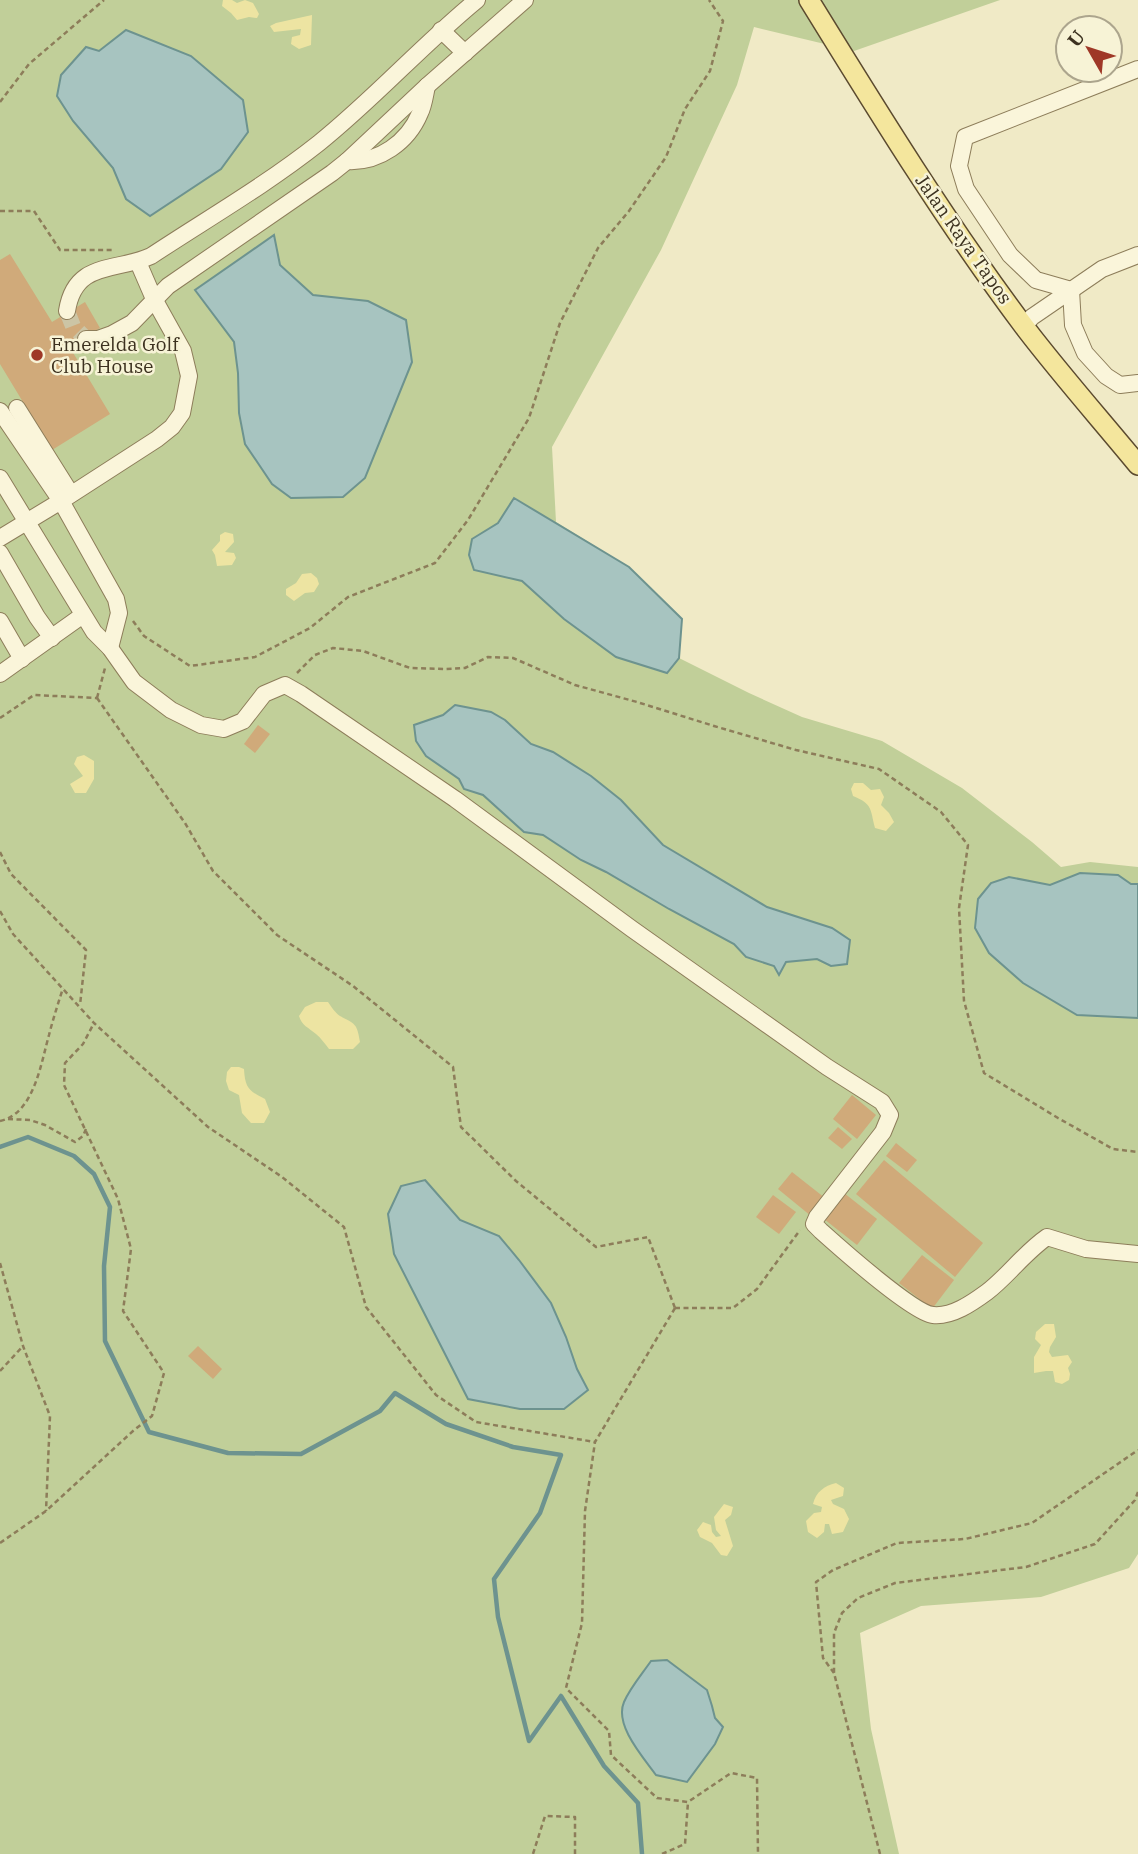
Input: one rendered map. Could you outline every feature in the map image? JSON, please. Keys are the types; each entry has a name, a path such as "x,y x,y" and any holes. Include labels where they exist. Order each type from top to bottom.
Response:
{"main road":[{"name":"Jalan Raya Tapos","path":"808,0 907,158 1024,326 1138,465"}],"street":[{"path":"67,311 69,298 78,284 92,273 145,259 318,144 477,0"},
{"path":"86,339 98,339 132,323 168,286 347,161 525,0"},
{"path":"441,30 465,53"},
{"path":"1071,290 1036,280 1010,255 966,189 959,166 965,137 1138,69"},
{"path":"1024,326 1031,317 1102,269 1138,255"},
{"path":"0,538 157,439 172,427 183,413 189,376 183,351 154,299 145,259"},
{"path":"1071,290 1073,326 1085,352 1106,376 1120,385 1138,383"},
{"path":"17,408 117,599 119,613 110,648"},
{"path":"0,411 66,498"},
{"path":"0,478 94,632 110,648 134,682 171,710 201,725 223,729 243,720 264,694 285,685 455,799 632,929 827,1067 882,1102 890,1115 883,1132 814,1224 907,1302 934,1315 953,1313 989,1291 1046,1237 1086,1249 1138,1254"},
{"path":"0,553 52,638"},
{"path":"0,674 83,615"},
{"path":"0,621 22,659"}],"path":[{"path":"0,102 29,64 104,0"},
{"path":"117,599 144,636 190,666 255,657 310,628 348,597 435,563 468,520 529,418 560,323 598,248 629,211 666,158 685,109 710,71 723,21 709,0"},
{"path":"0,211 34,211 61,250 111,249 130,252 145,259"},
{"path":"110,648 97,698 185,823 214,871 277,935 353,986 453,1067 461,1127 516,1181 596,1247 648,1237 675,1308"},
{"path":"285,685 315,655 333,648 363,651 410,668 465,668 488,657 513,658 575,685 796,750 879,769 941,812 968,845 959,908 964,1001 984,1073 1113,1149 1138,1152"},
{"path":"0,718 34,695 97,698"},
{"path":"0,852 11,874 86,950 80,1005"},
{"path":"0,911 13,934 94,1023 208,1127 282,1177 344,1227 366,1307 436,1395 476,1422 595,1443"},
{"path":"8,1119 25,1105 34,1086 43,1063 63,988"},
{"path":"0,1543 46,1511 152,1416 164,1373 123,1311 131,1249 118,1199 64,1085 65,1063 83,1044 94,1023"},
{"path":"0,1121 30,1120 75,1142 83,1136 86,1129"},
{"path":"675,1308 733,1308 757,1289 799,1230 814,1224"},
{"path":"0,1263 23,1346 50,1416 46,1511"},
{"path":"675,1308 595,1443 585,1511 582,1623 566,1688 609,1731 611,1755 657,1798 688,1802 731,1773 757,1778 758,1854"},
{"path":"0,1371 23,1346"},
{"path":"834,1673 823,1658 816,1582 833,1570 897,1543 965,1539 1032,1523 1138,1450"},
{"path":"880,1854 834,1673 834,1633 842,1614 858,1598 895,1583 1026,1567 1095,1544 1135,1500 1138,1492"},
{"path":"662,1854 685,1844 688,1802"},
{"path":"533,1854 545,1815 575,1817 575,1854"}],"green space":[{"path":"0,0 1000,0 854,51 754,27 737,85 661,250 552,447 556,522 629,567 682,619 679,658 802,717 882,741 962,788 1061,867 1090,862 1138,867 1138,1554 1129,1568 1041,1597 921,1606 860,1633 871,1729 899,1854 0,1854"}],"sand":[{"path":"223,0 237,3 245,0 253,3 259,14 257,18 237,20 222,6"},
{"path":"312,15 311,45 299,49 291,44 292,37 300,35 301,29 274,32 270,26 276,23"},
{"path":"225,532 233,534 234,542 225,552 234,553 236,558 232,565 217,566 212,550 220,541 220,535"},
{"path":"311,573 319,584 314,592 305,593 294,601 286,595 286,589 296,583 302,574"},
{"path":"84,755 94,761 94,779 86,793 75,793 70,784 83,776 74,764 77,757"},
{"path":"854,783 863,783 871,790 880,789 884,797 881,805 894,822 886,831 875,828 867,805 853,796 851,789"},
{"path":"316,1002 328,1002 338,1015 354,1025 360,1042 353,1049 329,1049 302,1022 299,1016 305,1007"},
{"path":"231,1067 244,1069 249,1088 265,1099 270,1112 264,1123 251,1123 242,1113 239,1095 229,1090 226,1081"},
{"path":"1045,1324 1054,1324 1056,1337 1049,1352 1052,1357 1068,1355 1072,1362 1068,1368 1069,1380 1062,1384 1055,1382 1053,1371 1034,1373 1034,1357 1041,1345 1035,1339 1036,1332"},
{"path":"836,1483 844,1488 843,1496 831,1500 833,1504 844,1509 849,1519 843,1532 832,1534 829,1524 825,1524 824,1532 817,1538 808,1532 806,1521 814,1513 821,1512 822,1507 813,1504 818,1493"},
{"path":"724,1504 733,1507 731,1515 725,1520 733,1546 727,1556 721,1555 712,1543 700,1537 697,1530 703,1522 711,1525 716,1537 721,1536 716,1530 714,1517"}],"water":[{"path":"126,30 191,56 243,100 248,132 221,169 150,216 126,199 113,168 73,121 57,96 61,75 86,47 99,51"},
{"path":"274,235 280,265 313,295 368,301 406,320 412,362 365,478 343,497 291,498 272,484 245,444 239,413 234,342 195,290"},
{"path":"514,498 629,567 682,619 679,658 667,673 616,657 564,619 522,581 474,570 469,555 472,539 498,523"},
{"path":"455,705 491,712 505,720 531,744 553,752 591,776 621,800 663,845 767,907 832,928 850,940 847,964 831,966 817,959 786,962 779,975 774,966 746,957 734,944 581,860 543,835 524,832 483,795 464,789 459,779 426,756 416,741 414,725 443,715"},
{"path":"1080,873 1118,875 1131,884 1138,884 1138,1018 1077,1015 1023,983 989,953 975,928 978,899 991,883 1009,877 1050,885"},
{"path":"425,1180 460,1220 499,1236 551,1303 588,1390 564,1409 520,1409 468,1399 394,1254 388,1214 401,1186"},
{"path":"667,1660 707,1690 715,1718 723,1727 715,1744 687,1782 656,1775 631,1740 623,1721 624,1702 640,1676 651,1661"}],"building":[{"name":"Emerelda Golf Club House","path":"10,254 52,322 85,302 100,328 69,346 110,414 52,450 0,364 0,260"},
{"path":"258,725 270,734 255,753 244,744"},
{"path":"852,1095 876,1115 857,1139 833,1119"},
{"path":"838,1127 852,1139 842,1149 828,1138"},
{"path":"896,1143 917,1160 907,1172 886,1156"},
{"path":"884,1160 983,1243 955,1277 856,1194"},
{"path":"792,1172 825,1198 811,1216 778,1189"},
{"path":"844,1193 877,1219 857,1245 824,1219"},
{"path":"773,1195 796,1212 779,1234 756,1217"},
{"path":"922,1255 954,1280 932,1309 899,1283"},
{"path":"198,1346 222,1369 213,1379 188,1356"}],"waterway":[{"path":"0,1147 28,1137 74,1156 94,1174 110,1207 104,1266 105,1341 149,1432 228,1453 301,1454 380,1411 395,1393 446,1424 513,1447 561,1455 540,1513 494,1579 498,1617 529,1741 561,1696 604,1766 638,1803 642,1854"}],"tunnel":[{"path":"67,311 73,326 86,339"}],"place":[{"name":"Emerelda Golf Club House","path":"37,355"}]}
